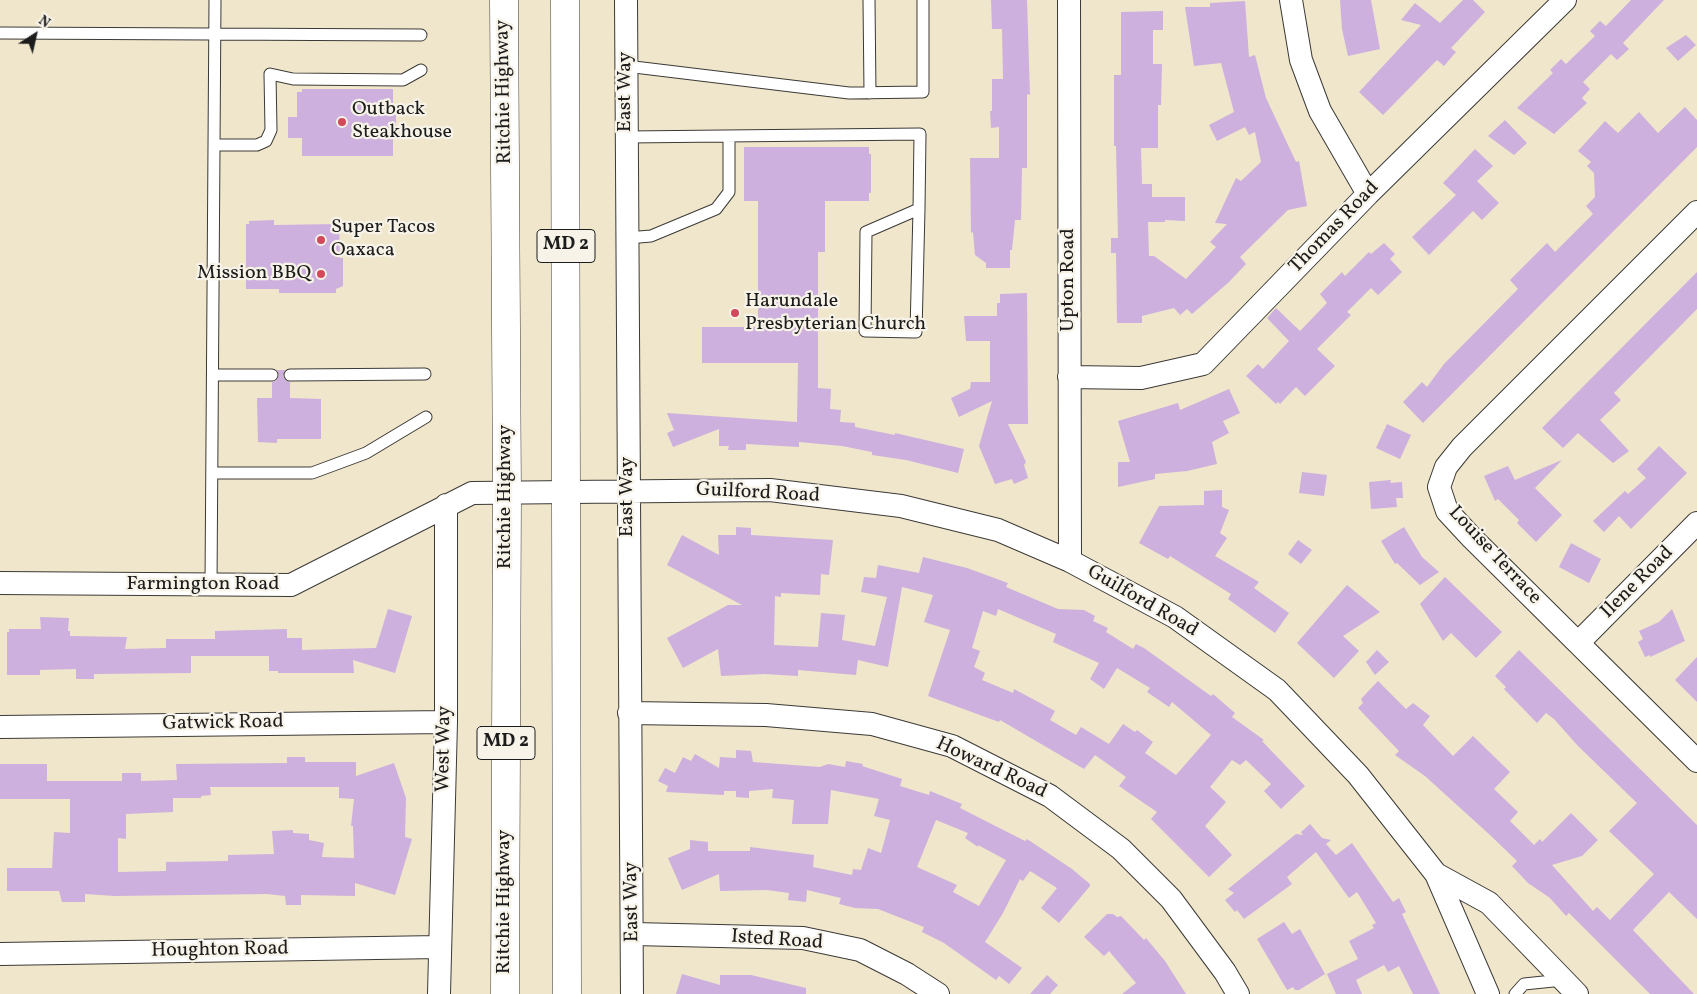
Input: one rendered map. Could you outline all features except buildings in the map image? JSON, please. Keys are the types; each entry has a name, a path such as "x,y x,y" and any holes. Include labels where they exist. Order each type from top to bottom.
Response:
{"main road":[{"name":"Ritchie Highway","path":"504,0 506,492 505,994"},
{"name":"MD 2","path":"565,0 567,994"}],"street":[{"name":"East Way","path":"626,0 629,713 634,934 632,994"},
{"name":"Upton Road","path":"1069,0 1070,561"},
{"path":"1291,0 1301,60 1320,111 1368,194"},
{"name":"Thomas Road","path":"1069,377 1142,378 1203,364 1368,194 1565,0"},
{"name":"Louise Terrace","path":"1697,212 1462,447 1446,467 1439,487 1447,511 1697,761"},
{"name":"Guilford Road","path":"506,492 770,490 901,506 998,530 1070,561 1175,617 1277,690 1358,775 1436,874 1488,994"},
{"name":"Farmington Road","path":"0,583 291,585 472,493 506,492"},
{"name":"West Way","path":"439,994 446,722 446,505"},
{"name":"Ilene Road","path":"1578,643 1697,523"},
{"name":"Howard Road","path":"629,713 766,715 872,724 952,746 1050,796 1122,849 1171,900 1225,972 1238,994"},
{"name":"Gatwick Road","path":"0,727 446,722"},
{"path":"1436,874 1489,903 1570,987"},
{"name":"Isted Road","path":"634,934 803,938 860,950 907,974 938,994"},
{"name":"Houghton Road","path":"0,954 439,948"}],"lane":[{"path":"211,585 215,0"},
{"path":"869,0 870,93"},
{"path":"626,66 849,93 923,92 923,0"},
{"path":"0,33 421,35"},
{"path":"214,145 257,145 266,141 271,130 270,74 292,79 404,80 421,70"},
{"path":"626,137 920,134 919,209 916,332 865,331 866,232 919,209"},
{"path":"627,238 651,236 716,209 729,192 729,136"},
{"path":"213,374 272,375"},
{"path":"290,375 425,374"},
{"path":"213,473 312,473 366,453 426,417"},
{"path":"1515,994 1524,984 1570,987"}],"place":[{"name":"Outback Steakhouse","path":"342,122"},
{"name":"Super Tacos Oaxaca","path":"321,240"},
{"name":"Mission BBQ","path":"321,274"},
{"name":"Harundale Presbyterian Church","path":"735,313"}]}
